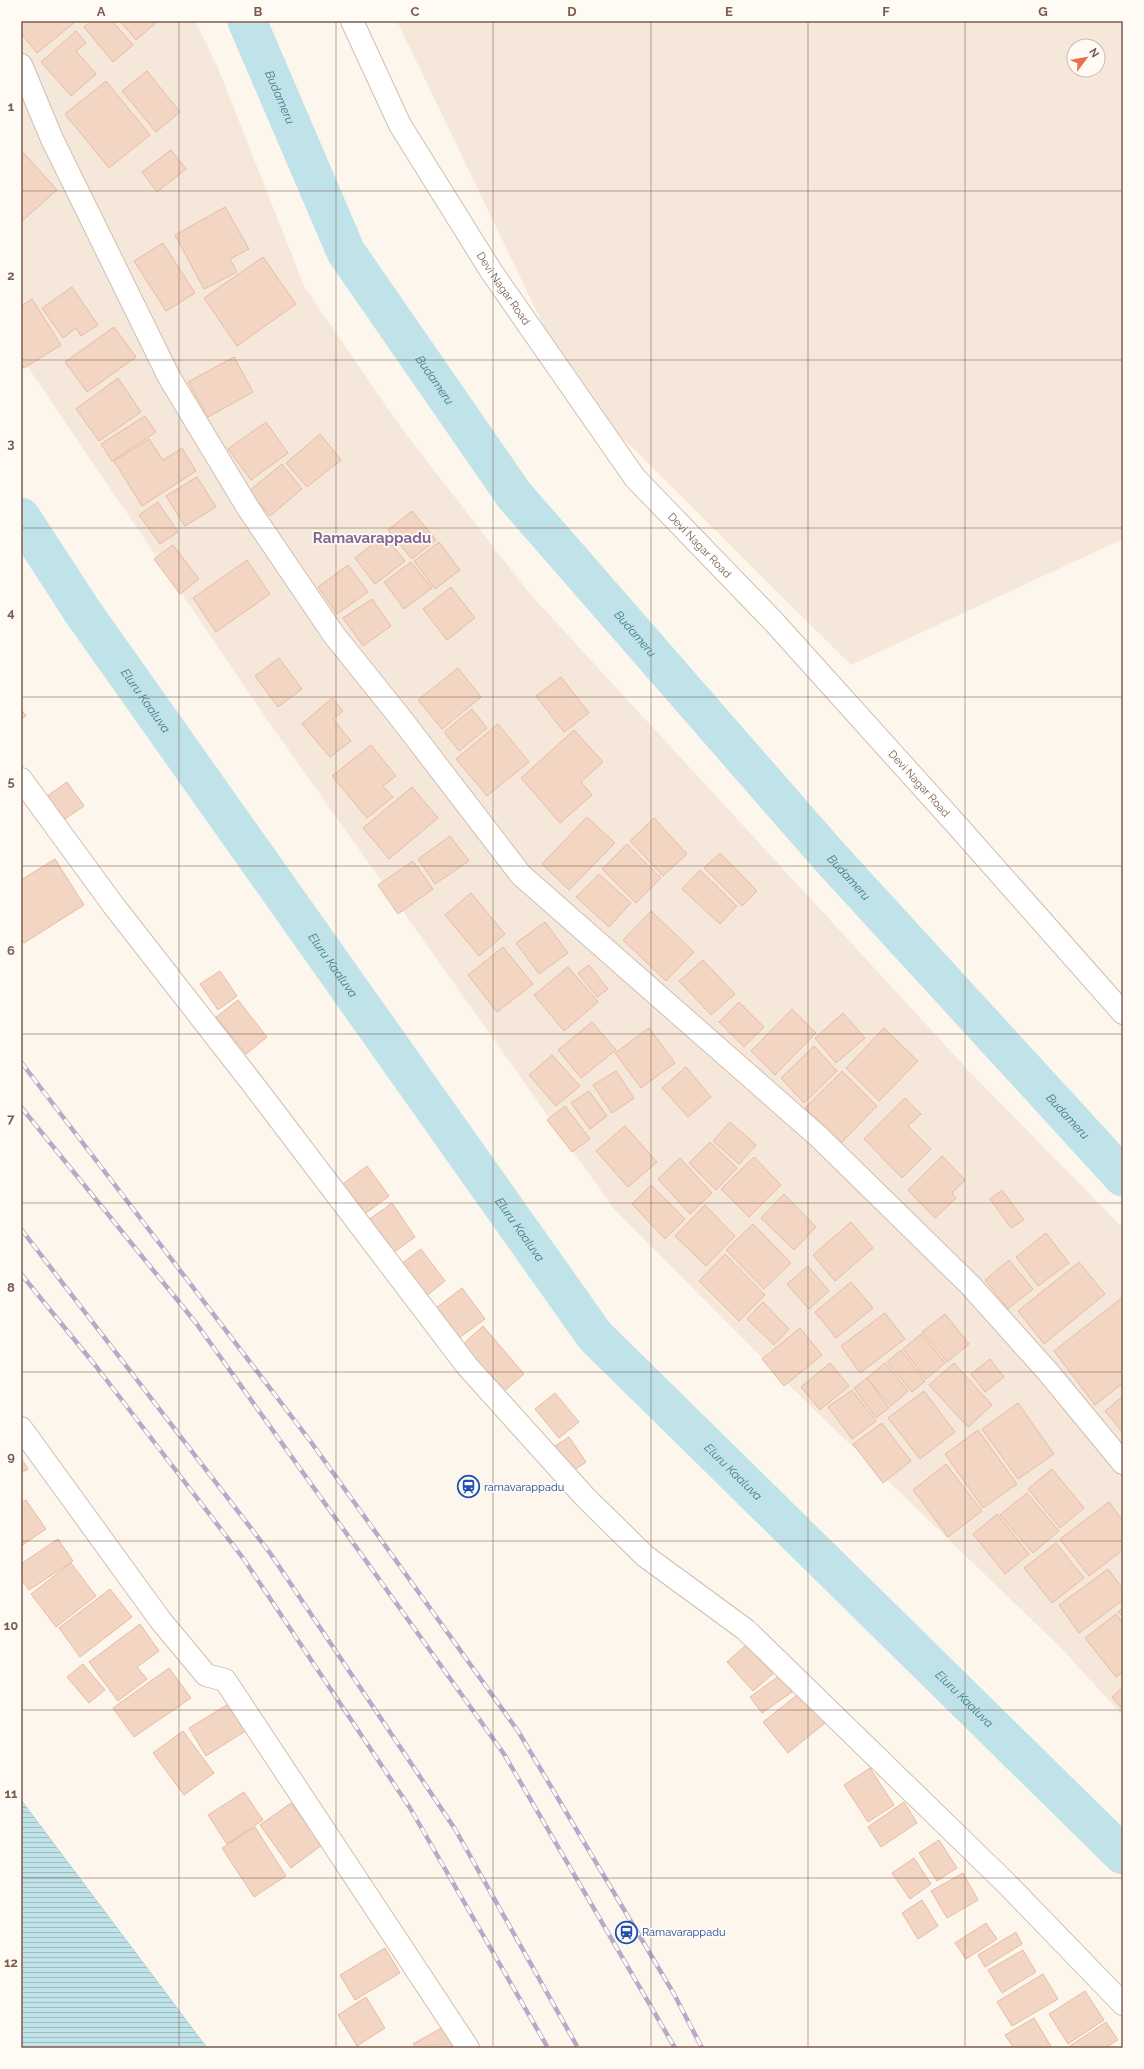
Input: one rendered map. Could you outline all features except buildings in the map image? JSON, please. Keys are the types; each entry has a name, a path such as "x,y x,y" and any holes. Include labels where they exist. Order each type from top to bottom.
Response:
{"street":[{"name":"Devi Nagar Road","path":"352,21 400,125 491,271 635,478 779,628 960,829 1123,1014"},
{"path":"21,65 52,139 170,377 248,508 334,635 399,716 521,875 819,1137 971,1286 1048,1372 1123,1463"},
{"path":"21,779 114,906 252,1083 467,1366 591,1502 646,1556 746,1630 1006,1883 1123,2004"},
{"path":"21,1428 171,1633 206,1675 225,1680 468,2048"}],"shaded area":[{"path":"21,21 195,21 218,68 305,288 402,429 530,594 969,1071 1123,1228 1123,1716 1062,1649 795,1391 614,1209 268,721 21,357"},
{"path":"397,21 1123,21 1123,539 851,665 575,391"}],"water":[{"path":"21,1800 207,2048 21,2048"}],"waterway":[{"name":"Budameru","path":"247,21 346,252 514,495 828,855 1123,1177"},
{"name":"Eluru Kaaluva","path":"21,517 82,611 595,1336 1123,1855"}],"railway":[{"path":"21,1062 311,1442 518,1731 674,1994 702,2048"},
{"path":"21,1107 196,1323 504,1754 675,2048"},
{"path":"21,1229 270,1553 455,1829 578,2048"},
{"path":"21,1274 95,1365 243,1558 410,1808 548,2048"}],"place":[{"name":"ramavarappadu","path":"468,1487"},
{"name":"Ramavarappadu","path":"626,1932"}],"district":[{"name":"Ramavarappadu","path":"372,538"}]}
